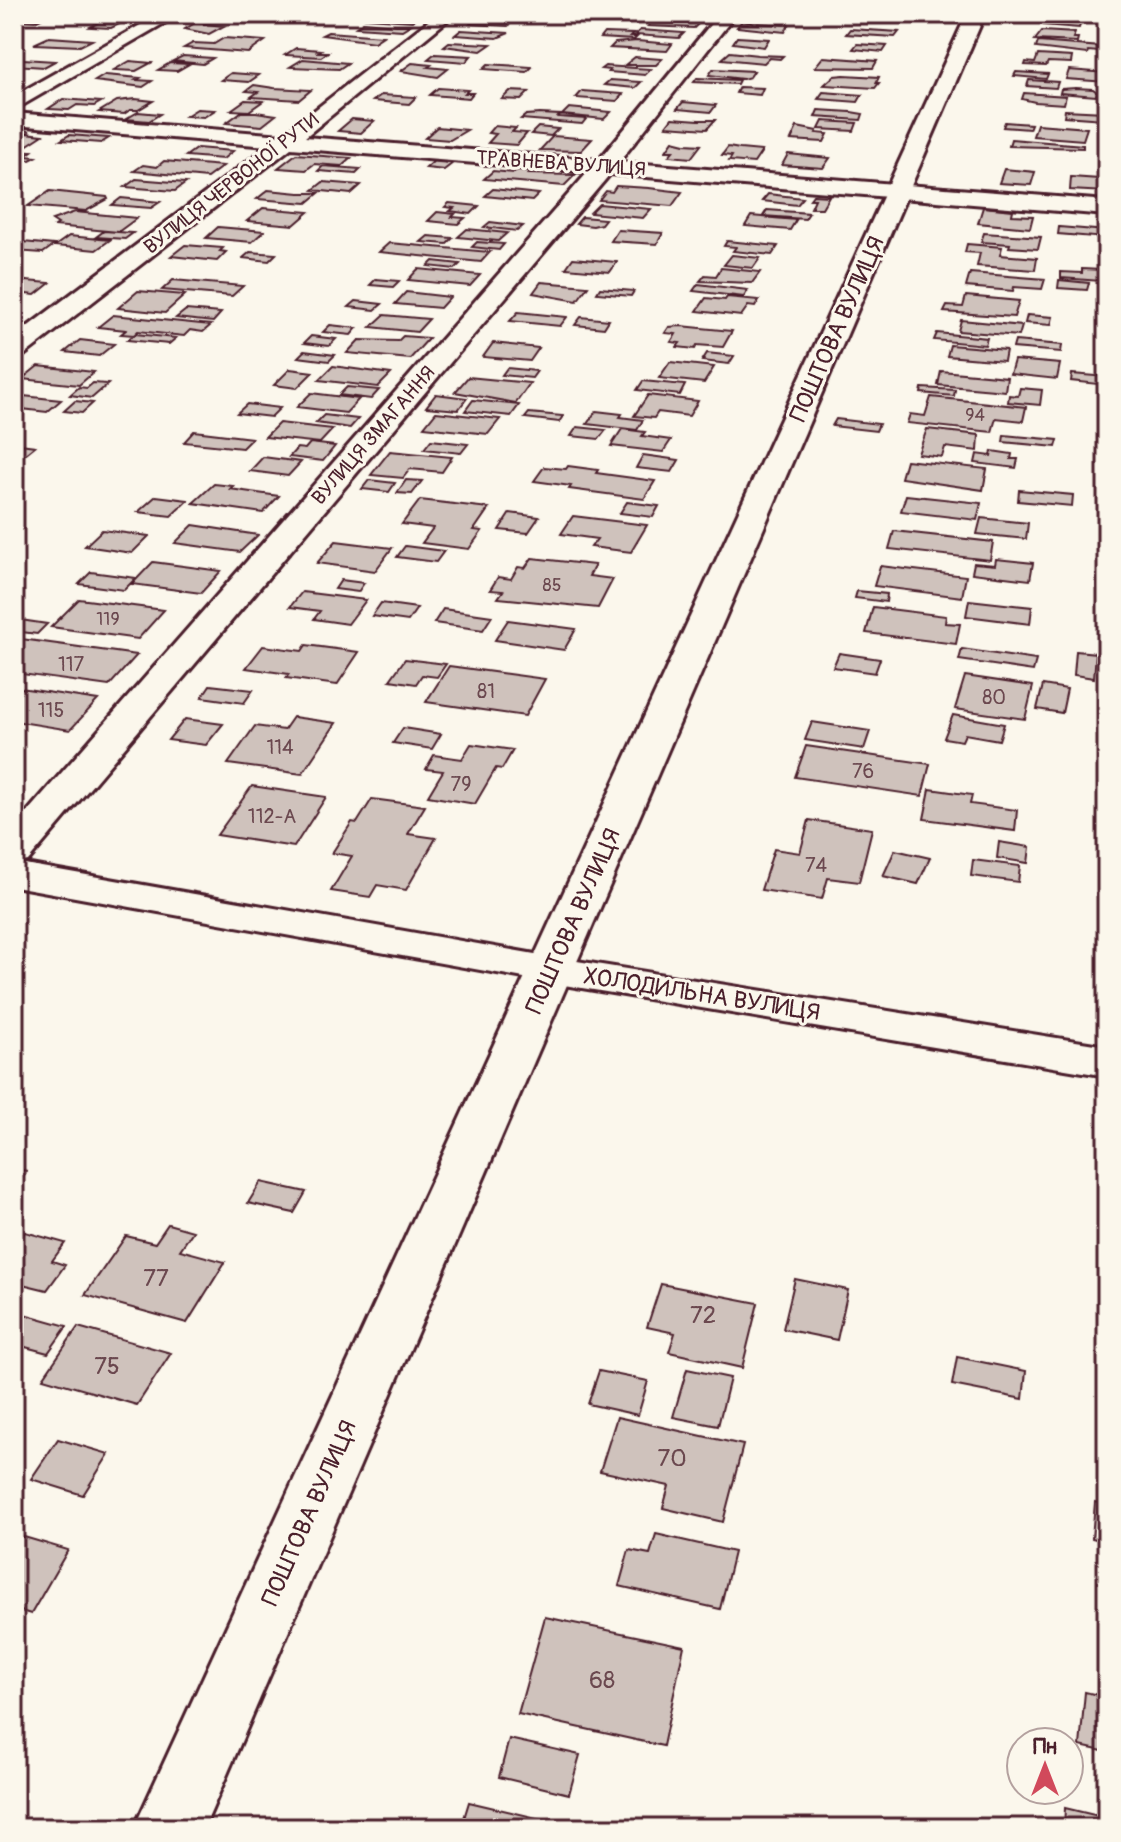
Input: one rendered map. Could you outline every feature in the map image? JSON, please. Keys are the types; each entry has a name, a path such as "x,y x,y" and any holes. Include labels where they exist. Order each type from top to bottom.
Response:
{"street":[{"path":"14,104 172,14"},
{"name":"ВУЛИЦЯ ЧЕРВОНОЇ РУТИ","path":"14,350 286,142 447,14"},
{"name":"ВУЛИЦЯ ЗМАГАННЯ","path":"14,852 605,166 728,14"},
{"name":"ПОШТОВА ВУЛИЦЯ","path":"169,1828 976,14"},
{"name":"ТРАВНЕВА ВУЛИЦЯ","path":"14,119 1107,208"},
{"name":"ХОЛОДИЛЬНА ВУЛИЦЯ","path":"14,874 552,970 1107,1061"}],"building":[{"path":"208,14 253,15 236,22 202,17"},
{"path":"371,14 421,14 412,21 366,18"},
{"path":"862,14 904,17 901,22 858,22"},
{"path":"14,15 47,15 35,21 14,20"},
{"path":"94,17 126,21 111,28 90,27 101,21 87,20"},
{"path":"475,19 511,23 508,26 470,24"},
{"path":"654,19 701,21 694,28 648,26"},
{"path":"1046,20 1081,22 1079,28 1044,25"},
{"path":"742,21 789,25 785,32 737,27"},
{"path":"363,22 410,25 402,30 356,27"},
{"path":"195,23 224,26 209,34 185,29"},
{"path":"850,29 899,32 895,37 846,34"},
{"path":"461,30 509,33 497,38 455,35"},
{"path":"640,30 684,33 679,38 635,35"},
{"path":"1042,31 1075,33 1073,38 1078,38 1077,42 1035,40"},
{"path":"328,32 383,36 374,42 322,35"},
{"path":"604,33 633,34 630,37 637,37 634,40 600,38"},
{"path":"49,37 92,40 80,46 34,44"},
{"path":"737,37 769,39 764,47 733,43"},
{"path":"224,38 265,41 248,53 184,48 193,43 214,44"},
{"path":"449,42 491,44 481,51 444,46"},
{"path":"1038,42 1101,47 1099,52 1088,51 1087,54 1036,48"},
{"path":"615,43 672,44 667,51 610,48"},
{"path":"857,44 887,46 883,52 853,49"},
{"path":"296,48 328,52 321,57 285,55"},
{"path":"730,52 783,56 780,59 769,58 764,63 722,59"},
{"path":"434,54 471,56 466,62 428,59"},
{"path":"1038,55 1072,57 1071,63 1025,65 1026,62 1035,63"},
{"path":"183,56 213,58 203,64 173,61"},
{"path":"635,57 662,59 656,65 625,65"},
{"path":"823,57 877,61 873,68 815,67"},
{"path":"23,59 55,61 44,67 14,65"},
{"path":"303,59 348,63 339,69 290,67"},
{"path":"130,61 151,63 136,71 114,70"},
{"path":"170,63 189,64 177,71 158,70"},
{"path":"412,63 448,69 438,77 401,71"},
{"path":"488,64 532,67 527,72 483,69"},
{"path":"605,66 651,69 645,75 608,72 610,70 601,69"},
{"path":"713,69 754,71 750,77 743,79 709,75"},
{"path":"1069,70 1107,73 1107,82 1066,79"},
{"path":"1016,72 1048,74 1046,79 1014,76"},
{"path":"231,73 259,75 249,82 221,80"},
{"path":"105,75 152,81 143,87 95,81"},
{"path":"834,76 879,77 876,83 879,83 875,88 824,85"},
{"path":"697,78 739,80 737,84 694,82"},
{"path":"610,80 641,82 635,88 604,85"},
{"path":"1029,80 1058,82 1056,88 1027,86"},
{"path":"254,85 311,90 299,100 251,97 258,92 246,91"},
{"path":"739,87 763,88 760,95 736,93"},
{"path":"438,88 473,93 469,98 430,95"},
{"path":"1061,89 1093,89 1097,92 1096,96 1060,93"},
{"path":"510,91 529,92 521,100 502,99"},
{"path":"582,91 623,94 617,101 576,98"},
{"path":"823,92 862,95 858,102 818,99"},
{"path":"1024,93 1066,96 1064,104 1035,102 1022,99"},
{"path":"381,95 416,97 409,104 373,101"},
{"path":"63,99 101,102 94,106 77,105 69,110 48,109"},
{"path":"245,100 263,101 249,111 231,110"},
{"path":"117,101 153,101 124,114 99,112"},
{"path":"683,102 716,105 711,112 677,109"},
{"path":"569,108 611,112 604,119 562,115"},
{"path":"197,109 215,110 204,117 186,116"},
{"path":"818,110 863,114 861,120 815,117"},
{"path":"1065,110 1104,112 1103,119 1064,116"},
{"path":"138,112 160,114 149,121 126,119"},
{"path":"241,112 276,115 262,126 226,123"},
{"path":"526,115 586,119 582,124 521,119"},
{"path":"672,118 715,120 707,129 666,126"},
{"path":"352,119 374,121 361,133 338,131"},
{"path":"823,121 857,123 854,131 819,129"},
{"path":"1005,122 1031,124 1029,129 1003,127"},
{"path":"1037,124 1087,128 1083,140 1033,136"},
{"path":"494,126 516,128 512,132 527,133 517,145 488,143 496,134 488,133"},
{"path":"437,127 467,130 450,140 425,138"},
{"path":"538,127 558,129 551,136 531,134"},
{"path":"797,127 828,134 824,142 791,140"},
{"path":"14,129 43,135 26,146 14,145 18,142 14,142"},
{"path":"69,135 109,138 101,143 61,140"},
{"path":"553,136 592,139 581,151 540,150"},
{"path":"1011,139 1083,145 1083,148 1009,146"},
{"path":"673,141 701,145 691,158 669,156 673,151 666,151"},
{"path":"728,147 762,151 754,163 729,161 732,156 722,155"},
{"path":"197,148 233,151 223,159 186,156"},
{"path":"14,150 32,151 25,156 36,157 30,160 14,159"},
{"path":"296,154 351,158 342,166 314,164 306,170 278,168"},
{"path":"788,154 830,158 823,168 782,165"},
{"path":"164,161 223,166 207,178 134,171 143,165 157,167"},
{"path":"434,161 453,163 444,170 426,168"},
{"path":"323,166 361,169 356,174 318,171"},
{"path":"1004,169 1035,172 1031,185 999,183"},
{"path":"517,170 532,171 529,174 575,175 564,186 484,179 493,171 514,173"},
{"path":"1071,177 1099,179 1099,186 1107,186 1106,192 1070,190"},
{"path":"136,179 186,183 175,191 125,187"},
{"path":"323,182 361,185 351,194 313,190"},
{"path":"616,186 682,192 672,206 599,200 606,191 612,192"},
{"path":"493,189 539,194 532,201 485,196"},
{"path":"268,190 319,193 307,203 257,199"},
{"path":"50,191 108,199 86,211 28,206"},
{"path":"768,194 803,198 797,205 762,201"},
{"path":"813,195 829,196 822,208 811,208 815,199 810,199"},
{"path":"121,198 160,202 151,208 112,205"},
{"path":"449,203 479,206 471,214 450,211 454,208 445,207"},
{"path":"599,204 651,209 643,218 590,213"},
{"path":"983,207 1013,210 1012,215 1033,216 1030,228 978,223"},
{"path":"263,208 309,212 294,225 247,221"},
{"path":"767,210 809,213 805,219 763,216"},
{"path":"75,212 137,218 118,232 55,226 58,224 52,220"},
{"path":"437,212 465,218 458,224 428,221"},
{"path":"751,216 796,220 790,230 745,226"},
{"path":"582,217 605,219 593,226 576,224"},
{"path":"490,222 523,226 517,231 484,227"},
{"path":"218,227 264,231 252,242 206,238"},
{"path":"1059,227 1107,231 1106,238 1058,234"},
{"path":"467,229 507,233 498,241 458,237"},
{"path":"618,230 663,233 657,244 611,241"},
{"path":"104,231 133,233 125,239 96,237"},
{"path":"984,233 1041,237 1038,249 1009,247 1010,244 981,242"},
{"path":"69,236 110,240 96,250 55,246"},
{"path":"428,236 453,238 447,244 421,242"},
{"path":"727,241 778,246 772,255 733,251 736,247 724,246"},
{"path":"23,242 54,245 43,253 14,251"},
{"path":"477,242 504,244 499,250 472,247"},
{"path":"389,243 490,252 481,262 379,252"},
{"path":"967,244 1002,247 1000,255 1037,258 1035,270 977,266 980,253 965,252"},
{"path":"185,245 223,248 220,251 226,252 217,261 171,256"},
{"path":"250,252 276,254 269,261 243,258"},
{"path":"732,255 760,258 753,268 724,265"},
{"path":"573,258 617,262 610,272 566,268"},
{"path":"433,261 460,264 455,269 428,266"},
{"path":"721,268 760,272 752,283 700,281 705,275 716,276"},
{"path":"418,269 480,275 470,286 408,280"},
{"path":"1082,269 1101,270 1101,281 1061,278 1061,272 1082,273"},
{"path":"970,273 1045,279 1042,289 1014,287 1013,291 966,287"},
{"path":"376,279 399,281 393,287 370,285"},
{"path":"14,280 50,283 35,295 14,298"},
{"path":"173,280 243,286 232,296 162,290"},
{"path":"1059,280 1089,283 1087,290 1058,288"},
{"path":"541,282 588,286 577,301 533,293"},
{"path":"698,284 748,290 744,297 693,291"},
{"path":"600,288 634,291 631,296 597,293"},
{"path":"138,291 185,295 165,313 118,308"},
{"path":"406,292 450,297 440,308 395,304"},
{"path":"966,296 1019,301 1014,317 944,312 947,306 963,307"},
{"path":"727,297 759,300 755,307 748,306 741,316 697,311 706,298 725,300"},
{"path":"356,301 382,304 375,310 349,307"},
{"path":"186,310 221,313 213,322 176,318"},
{"path":"518,312 567,317 560,326 510,321"},
{"path":"113,315 211,325 203,332 190,330 184,336 138,331 134,335 121,334 126,330 98,327"},
{"path":"384,315 429,319 417,332 371,327"},
{"path":"1027,315 1053,317 1051,325 1025,323"},
{"path":"581,317 609,320 604,328 575,325"},
{"path":"961,320 1022,326 1019,336 958,331"},
{"path":"330,325 357,328 351,335 323,332"},
{"path":"669,327 732,331 723,347 697,345 695,349 677,347 680,343 671,342 676,334 665,333"},
{"path":"937,333 987,338 985,345 934,340"},
{"path":"135,334 176,338 169,344 127,340"},
{"path":"311,336 336,339 329,346 304,343"},
{"path":"403,336 429,338 410,359 347,353 359,340 398,341"},
{"path":"80,340 114,344 99,356 65,352"},
{"path":"1015,341 1062,345 1061,352 1013,348"},
{"path":"493,343 539,348 530,361 483,357"},
{"path":"950,345 1006,350 1004,361 947,356"},
{"path":"304,351 335,355 329,361 298,357"},
{"path":"707,353 734,356 729,364 702,361"},
{"path":"1014,360 1060,364 1057,379 1010,374"},
{"path":"670,362 714,367 704,383 659,378"},
{"path":"38,366 94,372 79,385 22,379"},
{"path":"333,366 391,374 378,387 319,380"},
{"path":"507,368 537,371 532,378 502,375"},
{"path":"290,369 313,372 297,388 274,385"},
{"path":"941,371 1007,377 1005,391 938,385"},
{"path":"1072,374 1107,377 1107,385 1071,381"},
{"path":"468,377 530,383 516,403 455,392"},
{"path":"643,381 685,385 680,395 637,390"},
{"path":"93,383 108,384 92,398 70,395 79,387 87,388"},
{"path":"347,387 379,390 371,399 339,395"},
{"path":"922,388 955,390 954,396 921,393"},
{"path":"1020,388 1042,390 1040,405 1008,402 1009,395 1018,396"},
{"path":"311,393 359,399 346,413 297,407"},
{"path":"436,394 467,398 458,410 426,407"},
{"path":"14,395 61,400 47,412 14,408"},
{"path":"648,395 698,401 689,416 658,412 654,418 634,416"},
{"path":"931,397 1026,407 1023,421 996,418 992,432 907,423 910,414 925,416"},
{"path":"473,400 519,405 511,416 465,411"},
{"path":"75,401 93,403 82,413 64,411"},
{"path":"247,404 280,408 271,417 237,413"},
{"path":"596,411 643,420 637,430 587,424"},
{"path":"436,412 500,419 488,434 424,427"},
{"path":"529,413 563,416 559,422 525,418"},
{"path":"324,415 358,419 350,428 316,423"},
{"path":"836,419 879,424 876,431 832,426"},
{"path":"279,423 333,429 320,443 265,437"},
{"path":"577,427 606,430 599,439 571,436"},
{"path":"622,429 645,432 642,436 671,440 663,452 611,446"},
{"path":"927,429 979,435 978,451 945,447 942,457 918,454"},
{"path":"194,431 252,438 242,448 184,442"},
{"path":"1004,435 1058,440 1056,447 1003,442"},
{"path":"431,440 468,444 461,453 424,449"},
{"path":"310,443 335,446 323,461 289,457 297,448 305,449"},
{"path":"20,444 35,446 20,458 14,457 14,449"},
{"path":"390,451 452,457 442,472 410,469 403,478 371,475"},
{"path":"992,451 1012,454 1011,459 1018,459 1016,468 975,463 977,454 991,456"},
{"path":"643,455 679,460 672,472 636,468"},
{"path":"263,457 301,462 288,476 250,471"},
{"path":"906,460 987,469 983,490 901,478"},
{"path":"568,466 655,481 644,499 534,481 544,467 566,469"},
{"path":"369,480 395,483 389,492 362,489"},
{"path":"406,480 422,481 412,494 397,493"},
{"path":"214,484 279,496 263,513 193,503"},
{"path":"1019,490 1073,495 1072,506 1018,501"},
{"path":"906,495 981,503 977,520 901,511"},
{"path":"156,496 188,500 171,516 138,512"},
{"path":"420,500 489,508 474,530 482,531 469,549 422,543 433,528 402,524"},
{"path":"627,502 659,506 653,517 620,513"},
{"path":"510,513 539,517 528,533 499,530"},
{"path":"573,516 647,525 631,552 591,547 597,539 561,534"},
{"path":"981,518 1028,523 1026,539 977,534"},
{"path":"193,525 258,535 240,552 175,543"},
{"path":"102,530 149,536 132,553 85,546"},
{"path":"894,531 993,542 990,560 889,549"},
{"path":"336,541 392,548 375,571 317,563"},
{"path":"405,546 444,551 436,562 397,557"},
{"path":"532,558 595,565 589,576 613,579 598,608 498,598 503,591 490,590 498,577 511,579 518,567 525,568"},
{"path":"996,559 1033,563 1030,580 972,573 974,563 995,565"},
{"path":"153,562 221,571 201,593 132,584"},
{"path":"880,566 966,576 962,597 874,586"},
{"path":"91,572 136,578 124,590 79,584"},
{"path":"341,580 364,583 358,592 335,589"},
{"path":"857,591 887,594 886,602 855,598"},
{"path":"302,592 366,600 348,624 314,619 320,611 290,607"},
{"path":"79,599 164,610 138,639 51,627"},
{"path":"969,600 1032,607 1030,624 966,616"},
{"path":"381,603 417,608 408,621 372,616"},
{"path":"873,607 946,616 945,623 960,624 956,644 866,633"},
{"path":"443,609 492,616 483,630 434,623"},
{"path":"14,619 47,624 37,634 14,631"},
{"path":"508,620 576,629 564,650 495,640"},
{"path":"14,638 137,655 109,686 14,673"},
{"path":"306,645 359,652 337,685 286,678 289,674 246,668 263,646 302,651"},
{"path":"962,649 1036,660 1033,671 959,660"},
{"path":"1076,651 1096,653 1094,678 1074,675"},
{"path":"839,653 880,659 875,673 833,667"},
{"path":"405,659 446,664 437,677 422,675 416,684 390,680"},
{"path":"449,666 545,679 525,716 426,702"},
{"path":"965,676 1033,686 1025,719 955,709"},
{"path":"210,685 253,690 244,703 202,697"},
{"path":"1043,685 1067,689 1062,713 1037,709"},
{"path":"14,687 98,700 70,730 14,721"},
{"path":"953,715 1004,724 999,740 965,734 962,741 944,738"},
{"path":"293,717 336,723 302,774 228,764 255,726 284,730"},
{"path":"185,719 223,724 206,745 168,740"},
{"path":"812,722 870,731 864,749 805,740"},
{"path":"403,728 441,734 432,749 393,743"},
{"path":"471,744 513,750 502,769 496,768 475,804 428,796 443,771 426,769 434,755 462,759"},
{"path":"806,746 930,764 922,796 795,777"},
{"path":"252,786 326,797 294,847 217,835"},
{"path":"930,789 972,795 970,804 1017,810 1015,831 924,819"},
{"path":"372,799 425,806 408,834 436,838 406,890 377,885 370,897 331,891 352,856 332,853"},
{"path":"809,820 872,829 859,882 828,878 822,899 761,890 774,849 800,853"},
{"path":"999,842 1030,847 1028,863 997,858"},
{"path":"895,850 930,858 918,884 883,876"},
{"path":"973,860 1020,866 1018,882 971,876"},
{"path":"14,1168 27,1171 14,1190"},
{"path":"261,1182 306,1192 294,1213 248,1203"},
{"path":"168,1224 193,1231 180,1250 225,1262 187,1323 85,1295 126,1236 155,1243"},
{"path":"25,1232 65,1243 52,1261 65,1265 47,1290 14,1282 14,1247"},
{"path":"795,1279 848,1290 837,1340 783,1329"},
{"path":"661,1284 758,1303 742,1368 669,1352 675,1333 647,1327"},
{"path":"24,1314 67,1326 48,1353 14,1344 14,1327"},
{"path":"78,1327 171,1353 137,1405 43,1378"},
{"path":"957,1357 1026,1371 1023,1399 952,1385"},
{"path":"687,1369 730,1378 718,1426 673,1417"},
{"path":"599,1371 648,1381 638,1415 588,1404"},
{"path":"617,1417 743,1445 723,1522 663,1508 669,1486 600,1471"},
{"path":"58,1439 109,1454 83,1495 31,1479"},
{"path":"1095,1502 1107,1505 1107,1542 1092,1538"},
{"path":"14,1534 68,1550 31,1614 14,1609"},
{"path":"656,1534 734,1552 720,1609 619,1586 629,1550 650,1554"},
{"path":"545,1617 684,1646 663,1746 518,1714"},
{"path":"1085,1692 1107,1697 1107,1752 1085,1747 1085,1726 1082,1726"},
{"path":"509,1739 580,1755 569,1794 499,1777"},
{"path":"469,1802 579,1828 461,1828"},
{"path":"1065,1808 1107,1818 1107,1828 1064,1828"}]}
